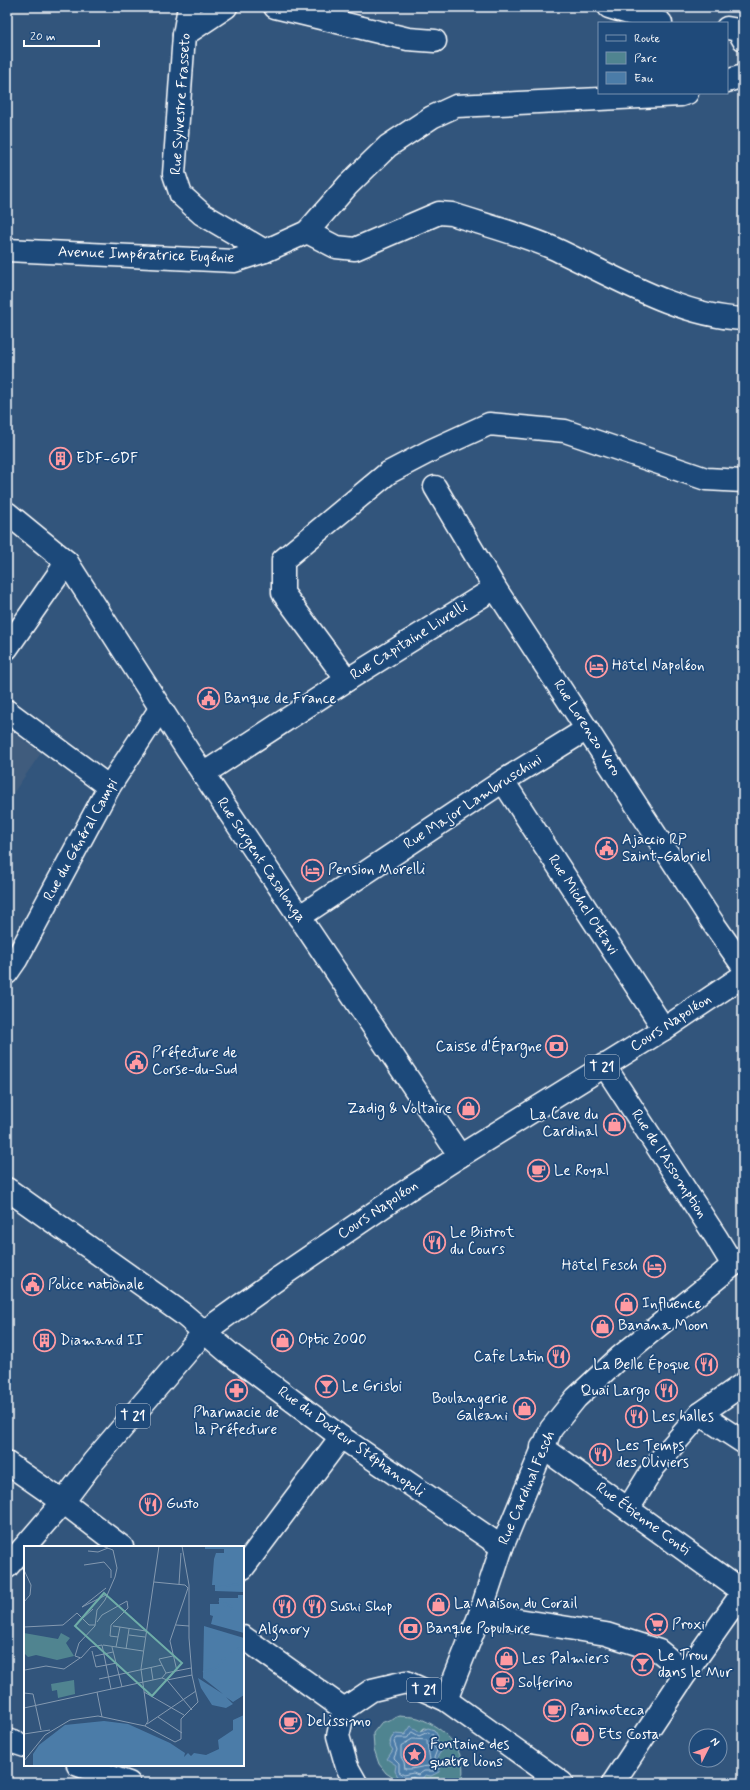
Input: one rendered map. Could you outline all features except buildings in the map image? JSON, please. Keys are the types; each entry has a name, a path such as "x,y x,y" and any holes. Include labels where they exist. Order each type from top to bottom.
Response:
{"street":[{"name":"Rue Sylvestre Frasseto","path":"189,7 184,36 174,174 181,196 202,214 265,251"},
{"path":"184,36 226,7"},
{"path":"275,7 408,39 435,41"},
{"path":"609,7 658,22"},
{"path":"728,28 738,30 743,39"},
{"path":"728,81 743,76"},
{"name":"Avenue Impératrice Eugénie","path":"7,250 234,261 265,251 307,232 348,185 388,146 432,117 456,106 684,94"},
{"path":"307,232 336,247 355,249 439,213 452,214 551,248 686,309 729,318 743,319"},
{"path":"347,680 283,592 283,560 388,473 432,450 489,424 565,431 706,479 743,481"},
{"name":"Rue Lorenzo Vero","path":"435,487 495,588 713,923 743,966"},
{"path":"7,513 67,562 7,648"},
{"name":"Rue Sergent Casalonga","path":"67,562 203,774 460,1156"},
{"name":"Rue Capitaine Livrelli","path":"203,774 347,680 495,588"},
{"name":"Rue du Général Campi","path":"10,962 109,787 160,709"},
{"path":"7,711 109,787"},
{"name":"Rue Major Lambruschini","path":"299,917 503,781 587,729"},
{"name":"Rue Michel Ottavi","path":"503,781 664,1029"},
{"name":"Cours Napoléon","path":"25,1546 94,1461 205,1331 280,1277 460,1156 664,1029 743,976"},
{"name":"Rue de l'Assomption","path":"604,1065 712,1230 738,1261"},
{"name":"Rue du Docteur Stéphanopoli","path":"7,1189 205,1331 229,1353 341,1437 502,1547"},
{"name":"Rue Cardinal Fesch","path":"446,1700 480,1614 502,1547 542,1447 551,1429 576,1398 620,1357 738,1261"},
{"path":"628,1509 654,1467 700,1414 743,1384"},
{"path":"700,1414 743,1442"},
{"path":"244,1567 341,1437"},
{"name":"Rue Étienne Conti","path":"542,1447 743,1592"},
{"path":"7,1463 121,1546"},
{"name":"Cours Napoléon","path":"7,1567 24,1547"},
{"path":"613,1783 686,1673 743,1592"},
{"path":"480,1614 606,1634 659,1651 686,1673"},
{"path":"244,1638 344,1710 338,1736 347,1767 356,1783"},
{"name":"T 21","path":"344,1710 372,1690 406,1682 446,1700 562,1783"},
{"path":"7,1740 24,1746"},
{"path":"84,1766 107,1770 128,1783"}],"shaded area":[{"path":"7,728 41,753 7,802"}],"green space":[{"path":"399,1716 411,1717 428,1722 437,1728 453,1743 462,1761 463,1772 461,1783 401,1783 386,1773 379,1764 374,1749 373,1733 381,1723","holes":["424,1728 434,1730 437,1735 437,1757 388,1759 393,1750 390,1742 393,1736 420,1732"]}],"water":[{"name":"Fontaine des quatre lions","path":"411,1726 420,1732 428,1728 434,1730 438,1736 436,1744 443,1749 437,1757 441,1765 439,1772 431,1776 425,1775 420,1782 413,1777 409,1779 402,1779 398,1777 395,1771 396,1765 387,1759 393,1750 390,1746 391,1739 395,1734 405,1735"}],"place":[{"name":"EDF-GDF","path":"61,459"},
{"name":"Hôtel Napoléon","path":"597,666"},
{"name":"Banque de France","path":"209,699"},
{"name":"Ajaccio RP Saint-Gabriel","path":"606,849"},
{"name":"Pension Morelli","path":"312,870"},
{"name":"Caisse d'Épargne","path":"557,1047"},
{"name":"Préfecture de Corse-du-Sud","path":"137,1062"},
{"name":"Zadig & Voltaire","path":"468,1109"},
{"name":"La Cave du Cardinal","path":"614,1124"},
{"name":"Le Royal","path":"538,1171"},
{"name":"Le Bistrot du Cours","path":"434,1242"},
{"name":"Hôtel Fesch","path":"654,1266"},
{"name":"Police nationale","path":"33,1285"},
{"name":"Influence","path":"626,1304"},
{"name":"Banana Moon","path":"602,1326"},
{"name":"Optic 2000","path":"282,1340"},
{"name":"Diamand II","path":"45,1341"},
{"name":"Cafe Latin","path":"559,1357"},
{"name":"La Belle Époque","path":"706,1365"},
{"name":"Le Grisbi","path":"326,1387"},
{"name":"Pharmacie de la Préfecture","path":"236,1390"},
{"name":"Quai Largo","path":"666,1391"},
{"name":"Boulangerie Galeani","path":"524,1408"},
{"name":"Les halles","path":"636,1417"},
{"name":"Les Temps des Oliviers","path":"600,1455"},
{"name":"Gusto","path":"151,1504"},
{"name":"La Maison du Corail","path":"438,1604"},
{"name":"Algnory","path":"284,1607"},
{"name":"Sushi Shop","path":"315,1607"},
{"name":"Proxi","path":"656,1625"},
{"name":"Banque Populaire","path":"410,1629"},
{"name":"Les Palmiers","path":"506,1659"},
{"name":"Le Trou dans le Mur","path":"642,1665"},
{"name":"Solferino","path":"503,1683"},
{"name":"Paninoteca","path":"555,1711"},
{"name":"Delissimo","path":"291,1722"},
{"name":"Ets Costa","path":"582,1735"},
{"name":"Fontaine des quatre lions","path":"415,1754"}]}
